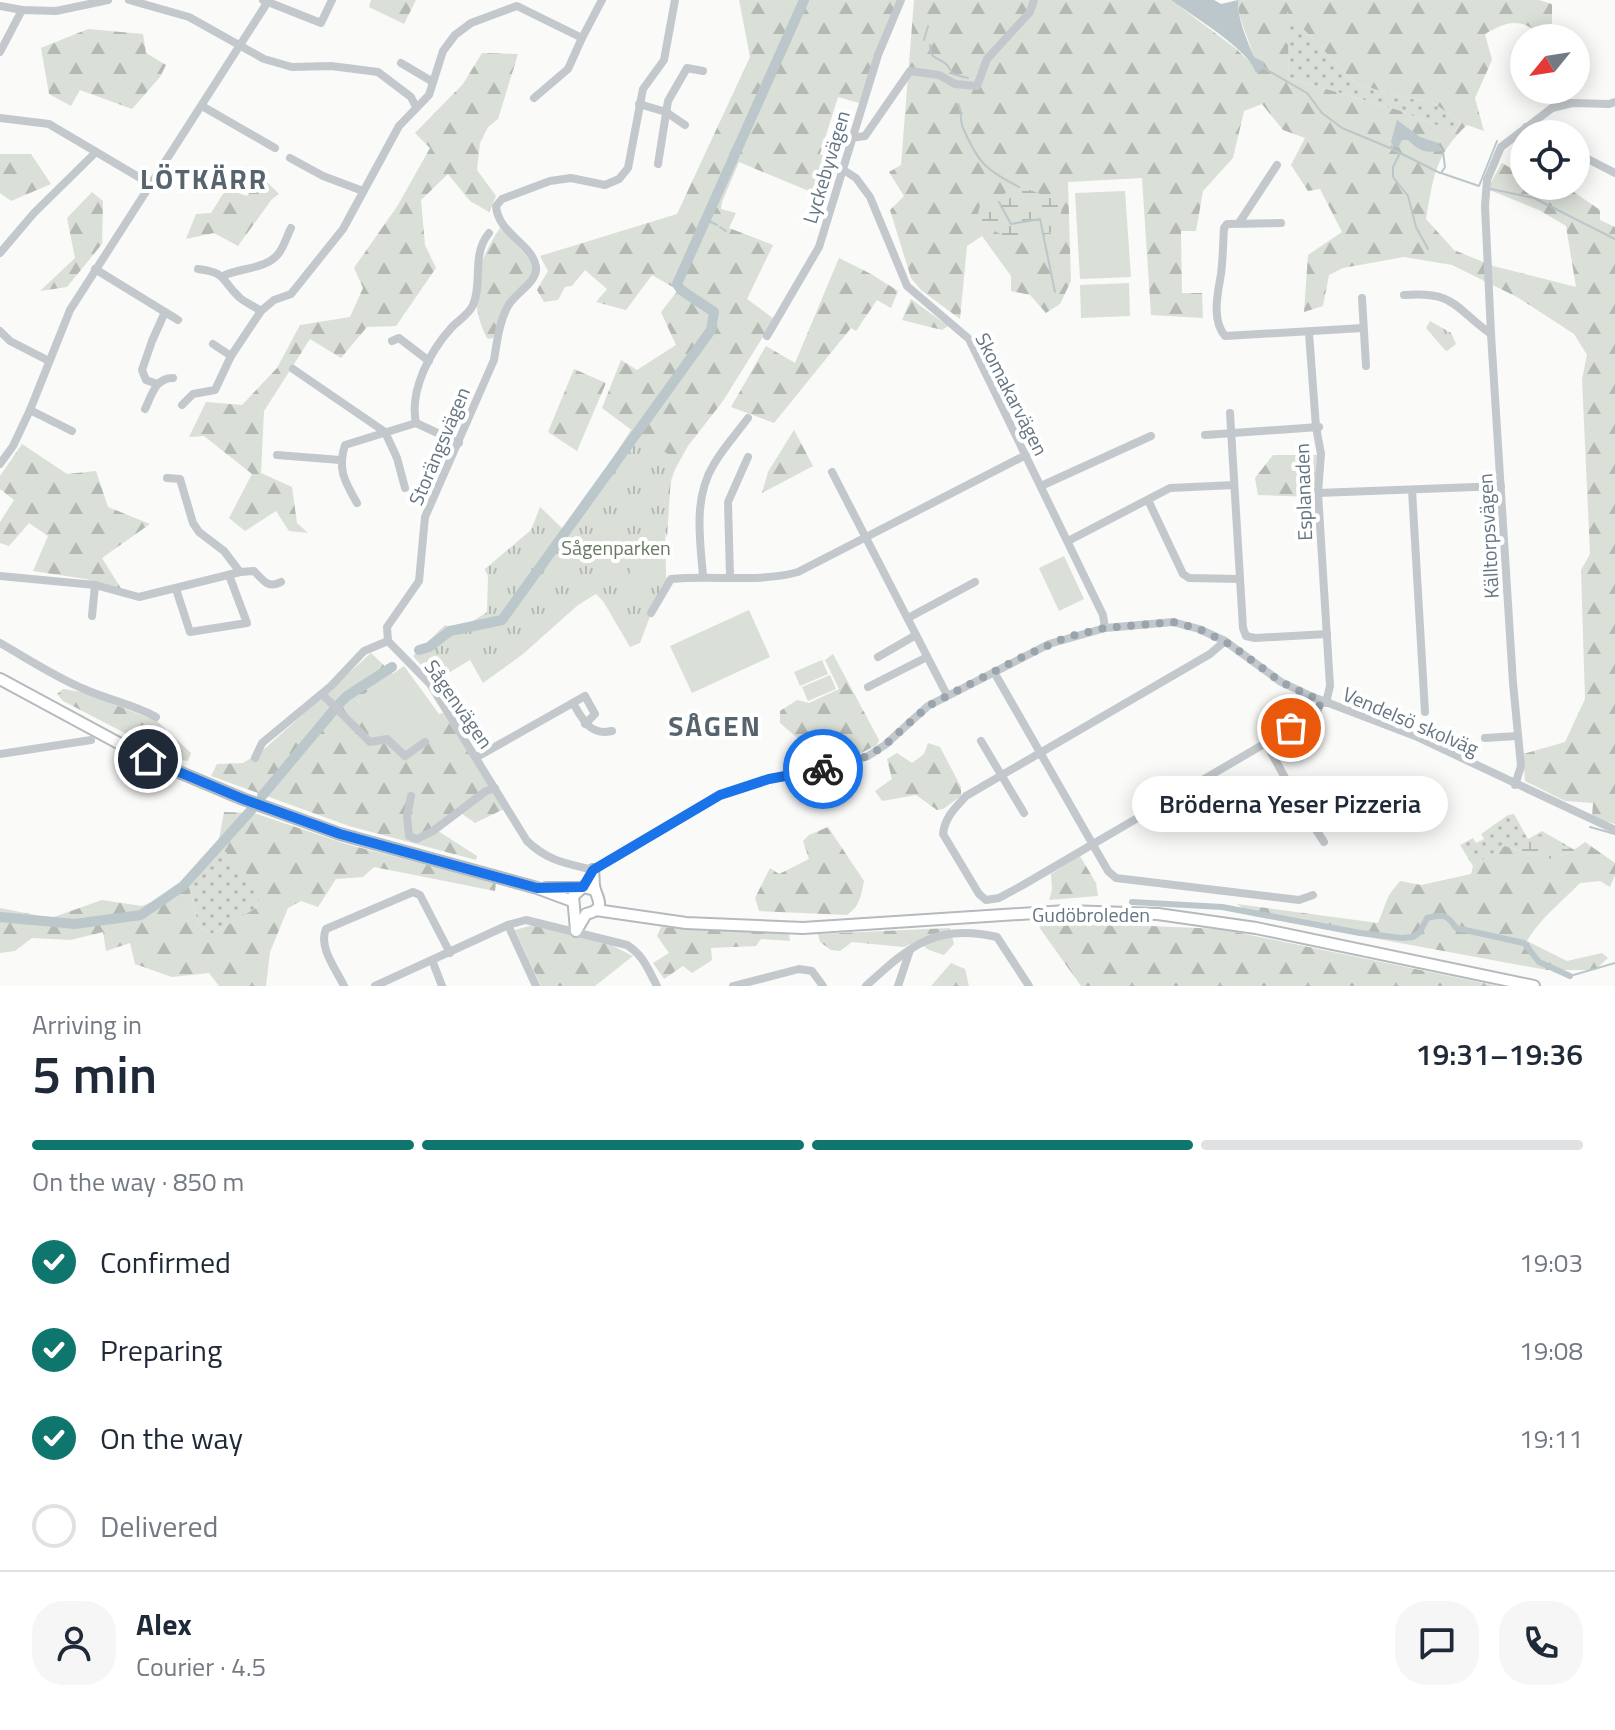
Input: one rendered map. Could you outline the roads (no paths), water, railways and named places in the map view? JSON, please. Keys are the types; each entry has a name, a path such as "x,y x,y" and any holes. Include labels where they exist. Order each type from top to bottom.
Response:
{"main road":[{"name":"Gudöbroleden","path":"0,679 148,759 243,799 340,834 588,904 686,923 803,928 1066,911 1169,915 1256,928 1534,986"},
{"path":"588,904 582,887 593,870"},
{"path":"576,931 588,904 593,870"},
{"name":"Gudöbroleden","path":"537,888 582,887 588,904"}],"street":[{"path":"36,10 37,0"},
{"path":"0,6 56,11 108,0"},
{"path":"129,0 189,17 264,59 292,67 331,66 378,72 411,97 416,107"},
{"path":"0,464 13,446 30,410 70,310 241,46 265,1 321,23 332,0"},
{"path":"534,98 568,69 602,0"},
{"path":"675,0 664,60 643,89 639,104 666,112 685,125"},
{"name":"Lyckebyvägen","path":"767,336 819,247 878,55 901,0"},
{"path":"851,138 865,136 910,71 939,75 955,84 977,86 987,59 1030,12 1034,0"},
{"path":"182,405 193,394 215,390 231,356 261,311 274,300 291,294 343,229 399,126 429,95 443,51 455,35 471,23 518,3 582,38"},
{"path":"0,52 22,10"},
{"path":"401,63 433,82"},
{"path":"658,164 668,101 687,68 703,71"},
{"name":"Källtorpsvägen","path":"1536,120 1552,108 1572,103 1615,102"},
{"name":"Storängsvägen","path":"388,641 387,627 419,581 425,517 494,360 508,306 535,277 537,268 533,258 500,221 496,206 502,199 550,181 571,178 605,185 619,179 628,168 639,104"},
{"path":"202,106 275,148"},
{"path":"0,118 49,124 152,185"},
{"name":"Källtorpsvägen","path":"1510,140 1501,147 1487,180 1485,206 1521,766 1515,785"},
{"path":"1,250 96,152"},
{"path":"290,158 323,176 363,191"},
{"path":"1590,160 1615,173"},
{"path":"1239,223 1277,165"},
{"name":"Skomakarvägen","path":"842,169 856,178 870,197 907,286 969,339 1103,615 1105,628"},
{"path":"1281,223 1227,224 1224,228 1221,274 1216,292 1218,328 1225,336 1363,328"},
{"path":"223,276 234,270 264,265 278,255 291,228"},
{"path":"416,423 413,410 416,395 429,361 442,339 473,306 477,262 489,233"},
{"path":"95,269 178,320"},
{"path":"198,269 223,276 239,297 261,311"},
{"path":"1404,295 1447,297 1491,334"},
{"path":"1362,298 1366,366"},
{"path":"157,384 146,380 142,370 165,312"},
{"path":"0,331 10,341 49,361"},
{"name":"Esplanaden","path":"1309,333 1321,454 1318,493 1330,686 1324,702"},
{"path":"392,341 399,338 429,361"},
{"path":"213,344 231,356"},
{"path":"293,369 385,432 397,458 405,488"},
{"path":"145,409 157,384 164,378 173,378"},
{"path":"30,410 72,431"},
{"path":"1230,413 1243,628 1246,636 1327,634"},
{"path":"703,576 699,509 703,487 713,465 748,418"},
{"path":"357,503 343,478 340,460 345,445 416,423 459,443"},
{"path":"1205,435 1318,427"},
{"name":"Skomakarvägen","path":"1041,486 1151,436"},
{"path":"277,455 340,460"},
{"path":"651,613 671,579 703,576 779,577 798,572 1026,455"},
{"path":"730,577 728,502 748,457"},
{"path":"832,472 947,695"},
{"path":"167,478 180,479 193,523 199,532 224,551 240,572"},
{"path":"1068,541 1170,488 1234,485"},
{"path":"1318,493 1501,486"},
{"path":"1412,490 1425,712"},
{"path":"1148,500 1183,574 1189,578 1240,579"},
{"path":"0,576 95,585 139,597 240,572 254,571 267,585 281,582"},
{"path":"176,589 190,632 247,623 229,575"},
{"path":"908,618 975,582"},
{"path":"92,616 95,585"},
{"name":"Vendelsö skolväg","path":"593,870 720,795 769,779 827,769 868,756 885,745 928,706 1049,644 1105,628 1173,622 1225,641 1281,682 1324,702 1415,736 1615,830"},
{"path":"878,657 916,635"},
{"path":"255,758 262,743 322,694 364,651 388,641"},
{"name":"Sågenvägen","path":"388,641 430,684 527,841 540,854 554,861 593,870"},
{"path":"1225,641 1210,654 966,796 949,814 943,834 979,894 986,900 999,898 1317,713 1324,702"},
{"path":"0,643 66,681 156,717"},
{"path":"868,687 927,657"},
{"path":"995,674 1108,871 1116,878 1299,900 1313,895"},
{"path":"322,694 370,742 389,739 405,756 425,742"},
{"path":"585,724 595,714 585,696 573,703 585,724 601,734 612,731"},
{"name":"Sågenvägen","path":"477,757 573,703"},
{"path":"1485,738 1517,736"},
{"path":"0,754 91,740"},
{"path":"981,741 1024,813"},
{"path":"1266,743 1324,842"},
{"path":"411,796 406,828 409,836 417,839 433,831 486,791 495,788"},
{"path":"344,986 324,945 322,937 326,929 413,892 420,895 450,953"},
{"path":"375,986 508,925 526,920 627,945 637,951 657,986"},
{"path":"508,925 536,986"},
{"path":"866,986 910,950 936,934 981,933 997,937 1029,986"},
{"path":"898,986 910,950"},
{"path":"432,960 442,986"},
{"path":"733,986 799,969 812,971 823,986"}],"waterway":[{"path":"419,650 429,647 450,631 502,620 711,330 714,312 677,284 804,0"},
{"path":"924,40 928,26"},
{"path":"930,45 933,56 947,65 953,74 968,78"},
{"path":"1262,67 1307,93 1322,113 1342,128 1390,148 1392,146"},
{"path":"958,104 961,122 973,150 998,176 1019,187"},
{"path":"1443,152 1445,167 1441,173 1479,186 1497,141"},
{"path":"1392,149 1440,173"},
{"path":"1400,153 1393,167 1393,177 1408,196 1416,227 1428,249"},
{"path":"1491,189 1534,198 1615,239"},
{"path":"999,202 1011,224 1040,219 1055,292"},
{"path":"707,220 717,225"},
{"path":"720,227 726,231"},
{"path":"338,705 392,667"},
{"path":"262,796 333,711"},
{"path":"0,917 75,924 141,915 183,886 253,808"},
{"path":"1590,827 1615,834"},
{"path":"1132,902 1222,907 1402,938 1413,937 1420,932 1427,918 1444,916 1456,928 1524,943 1539,962 1570,976"},
{"path":"1570,976 1615,963"}],"place":[{"name":"Bröderna Yeser Pizzeria","path":"1291,728"}],"district":[{"name":"LÖTKÄRR","path":"204,178"},
{"name":"SÅGEN","path":"715,725"}],"park label":[{"name":"Sågenparken","path":"616,547"}]}
